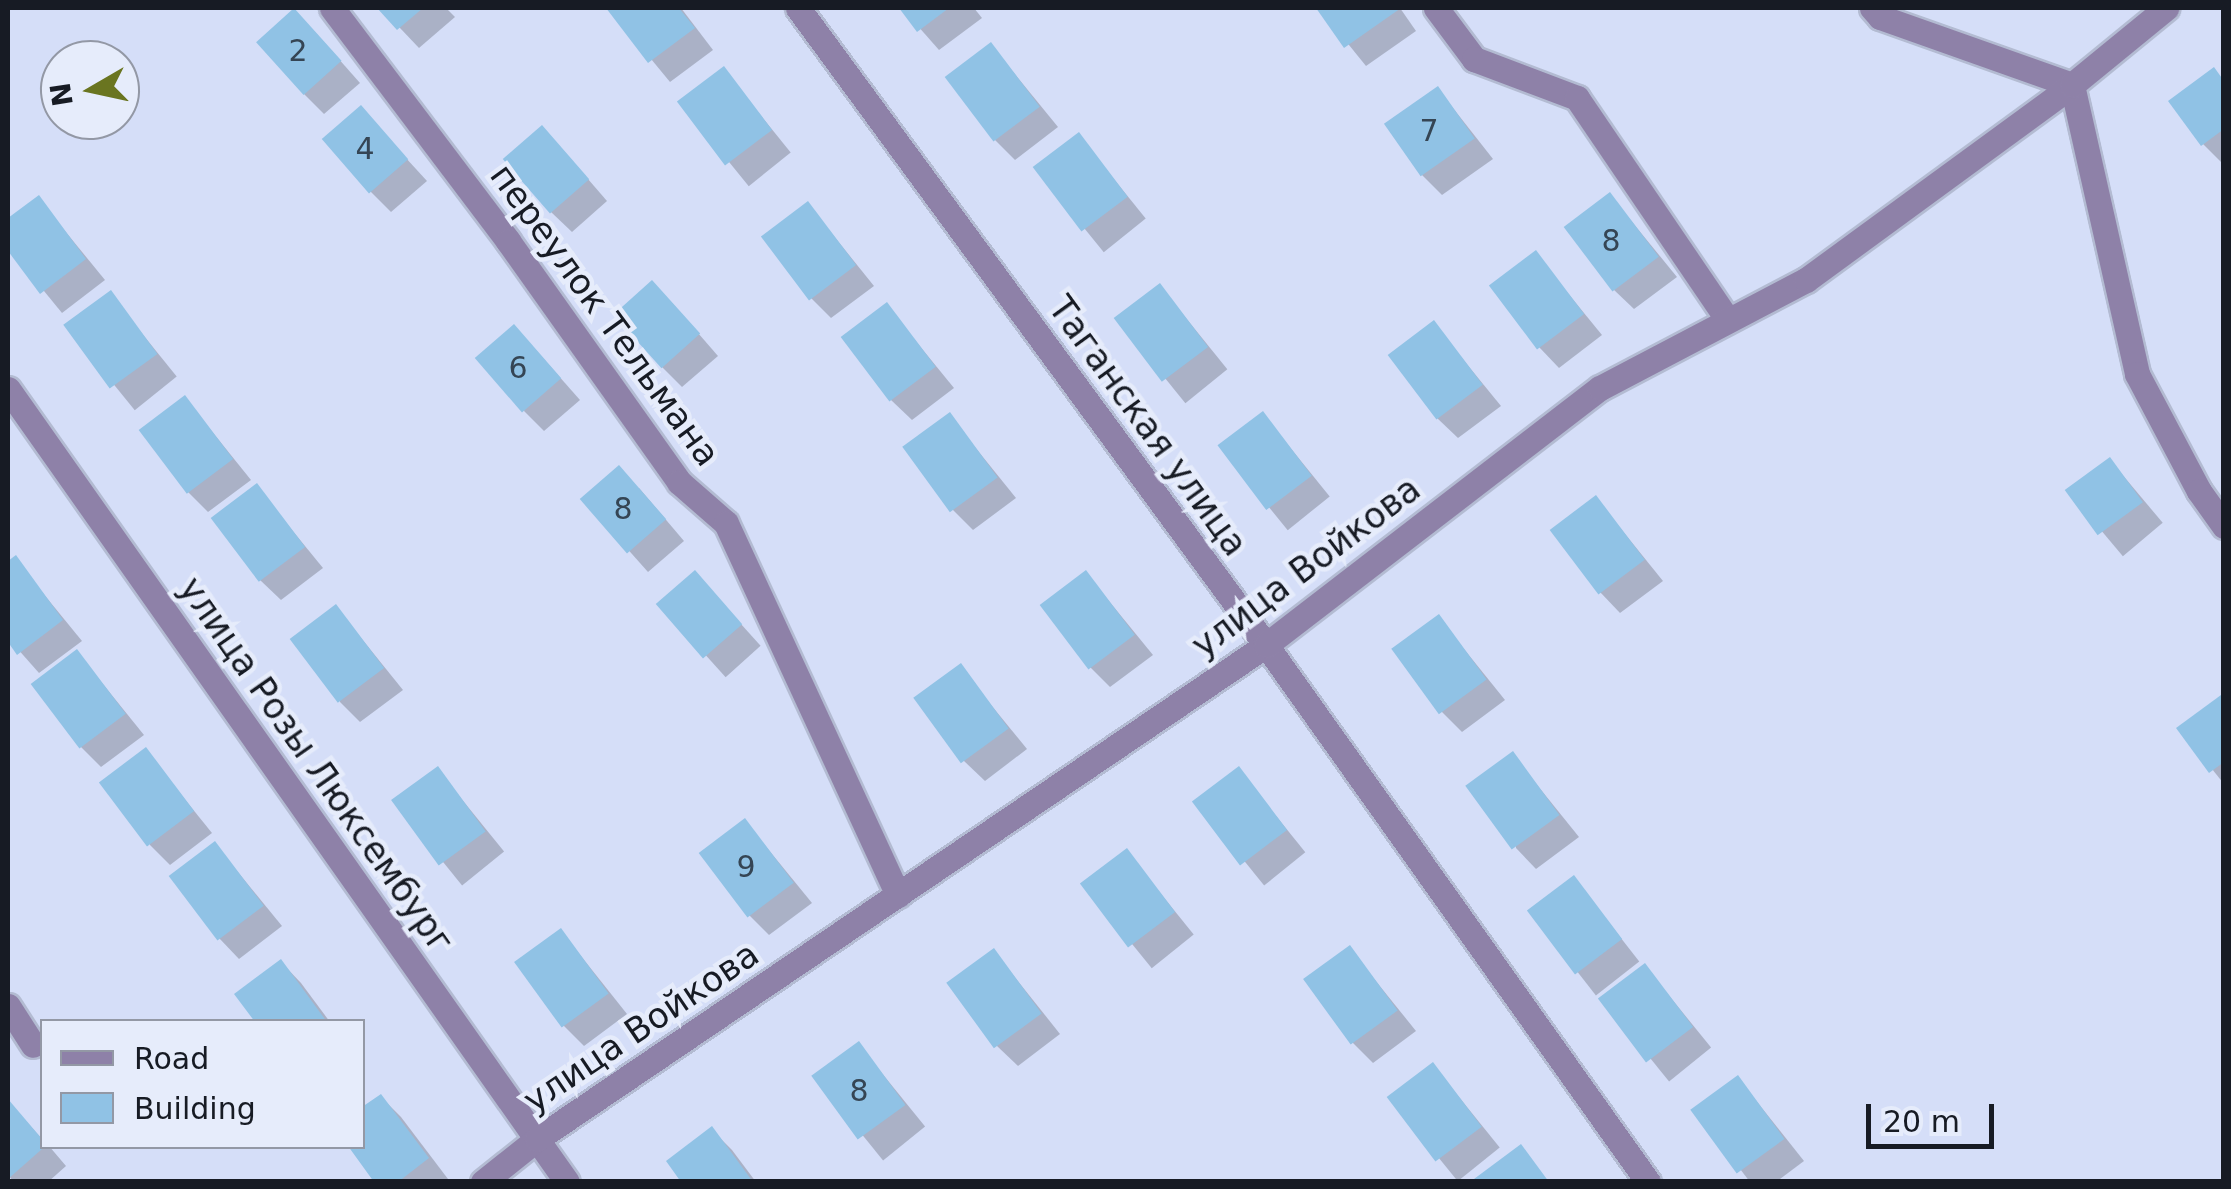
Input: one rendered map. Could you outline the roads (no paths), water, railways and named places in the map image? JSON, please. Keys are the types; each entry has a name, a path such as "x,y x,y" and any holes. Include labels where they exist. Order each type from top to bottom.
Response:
{"street":[{"name":"переулок Тельмана","path":"332,8 508,241 678,482 726,523 898,895"},
{"name":"Таганская улица","path":"798,8 1266,645 1648,1182"},
{"path":"1436,8 1474,59 1577,98 1727,319"},
{"path":"1872,8 1880,16 2072,85 2137,374 2199,491 2224,526"},
{"name":"улица Войкова","path":"483,1182 538,1140 1266,645 1600,388 1806,280 2072,85 2166,8"},
{"name":"улица Розы Люксембург","path":"8,388 567,1182"},
{"path":"8,1006 33,1045"}]}
